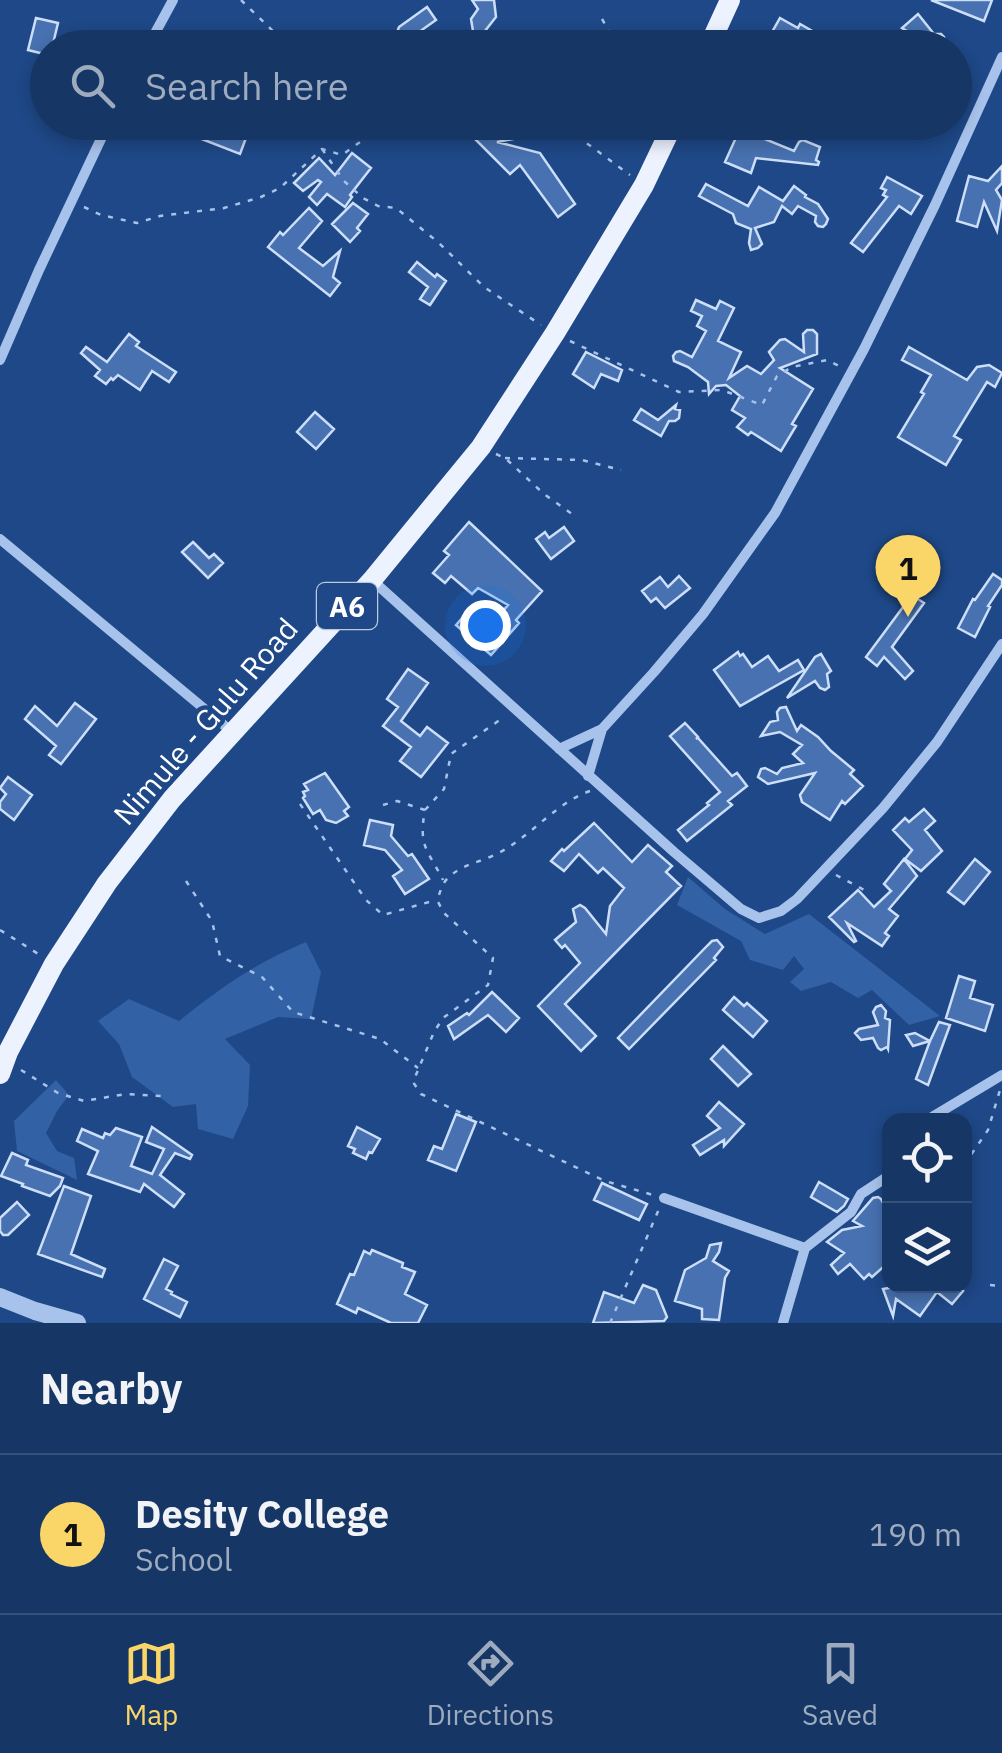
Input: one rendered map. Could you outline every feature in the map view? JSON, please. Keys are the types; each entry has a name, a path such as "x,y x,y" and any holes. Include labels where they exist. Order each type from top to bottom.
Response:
{"main road":[{"path":"716,30 730,0"},
{"name":"Nimule - Gulu Road","path":"0,1074 54,964 107,884 172,798 372,580 481,447 556,334 644,185 665,140"}],"street":[{"path":"157,30 173,0"},
{"path":"972,122 1002,57"},
{"path":"0,360 100,140"},
{"path":"560,750 602,729 703,614 776,513 864,349 964,140"},
{"path":"0,538 231,731"},
{"path":"372,580 588,776 741,909 760,918 781,911 796,900 883,808 937,742 1002,644"},
{"path":"588,776 602,729"},
{"path":"938,1113 1002,1074"},
{"path":"783,1323 804,1248 851,1212 861,1194 882,1180"},
{"path":"664,1198 804,1248"},
{"path":"0,1298 33,1317 77,1323"}],"path":[{"path":"241,0 272,30"},
{"path":"602,18 609,30"},
{"path":"70,202 137,223 224,208 280,188 322,149 342,156 364,140"},
{"path":"582,140 644,185"},
{"path":"481,447 505,458 572,514"},
{"path":"505,458 582,460 620,470"},
{"path":"444,882 426,854 421,830 425,810 444,789 451,754 516,708"},
{"path":"601,787 572,797 539,826 492,856 467,864 444,882 437,900 444,913 494,958 488,985 443,1018 413,1082 421,1094 605,1181 664,1198 610,1323"},
{"path":"383,805 398,801 425,810"},
{"path":"300,804 366,900 383,914 437,900"},
{"path":"826,868 868,892"},
{"path":"186,882 212,921 220,956 262,977 293,1012 380,1039 419,1069"},
{"path":"0,930 54,964"},
{"path":"8,1052 16,1066 30,1076 84,1102 126,1094 161,1096"},
{"path":"972,1153 988,1130 1002,1085"},
{"path":"990,1285 1002,1286"}],"shaded area":[{"path":"688,877 725,909 765,934 809,914 940,1016 909,1025 872,990 858,998 831,982 801,991 790,982 804,969 794,956 783,970 750,960 741,941 677,905"},
{"path":"306,942 321,972 311,1019 278,1017 225,1039 250,1065 248,1106 233,1139 198,1129 196,1104 173,1107 132,1077 119,1044 98,1021 129,999 179,1021 240,977"},
{"path":"56,1080 69,1095 46,1133 57,1151 74,1158 77,1180 17,1151 14,1121"}],"building":[{"path":"472,0 494,0 496,17 486,30 473,30 471,19 478,9"},
{"path":"931,0 992,0 984,21"},
{"path":"427,7 436,20 422,30 398,30"},
{"path":"918,14 931,30 905,30 902,28"},
{"path":"36,18 58,23 56,30 33,30"},
{"path":"780,18 810,30 773,30"},
{"path":"204,140 245,140 240,154"},
{"path":"476,140 508,140 497,142 540,153 575,204 558,217 520,165 510,174"},
{"path":"735,140 767,140 794,151 803,140 820,147 818,165 756,158 751,173 725,162"},
{"path":"352,153 371,168 345,207 327,194 317,205 309,197 321,182 318,180 303,191 294,183 319,158 335,175"},
{"path":"1002,166 1002,183 996,190 1002,200 997,231 984,202 977,227 957,221 969,176 988,181"},
{"path":"887,177 922,196 911,214 899,206 863,252 851,243 887,197 883,195 886,190 881,188"},
{"path":"706,184 748,206 759,187 783,201 794,186 818,204 828,219 823,227 818,226 816,216 798,206 792,214 782,206 774,222 755,228 762,244 751,250 751,229 736,223 733,214 699,196"},
{"path":"353,203 368,214 350,242 332,224"},
{"path":"309,208 322,221 299,248 323,266 340,251 333,277 340,283 330,296 268,247"},
{"path":"417,262 446,281 430,305 420,299 428,287 409,272"},
{"path":"696,300 716,309 720,301 734,308 718,341 741,352 729,378 747,366 761,374 774,360 769,352 780,340 785,339 804,352 803,334 813,330 817,334 817,354 780,368 813,389 781,451 737,427 745,418 732,410 740,396 726,385 716,386 709,394 708,382 674,361 673,356 680,351 692,357 706,331 697,326 702,316 691,311"},
{"path":"129,334 139,342 136,346 176,372 169,382 152,371 140,390 118,375 106,384 95,376 100,370 81,353 86,347 107,362"},
{"path":"909,347 967,380 977,367 989,365 1002,373 995,387 987,382 954,436 961,440 946,465 898,437 931,375 902,360"},
{"path":"586,352 622,370 618,381 601,374 594,388 573,374"},
{"path":"676,405 679,418 669,421 661,436 634,420 641,409 658,420"},
{"path":"315,412 334,429 316,449 297,432"},
{"path":"469,522 542,591 491,655 456,625 470,609 490,626 508,605 478,588 472,594 451,576 445,583 433,573 449,555 444,551"},
{"path":"564,527 574,541 551,559 536,539 545,532 549,538"},
{"path":"193,542 209,558 214,554 223,563 208,578 182,552"},
{"path":"993,574 1002,580 1002,585 975,637 958,628 973,599"},
{"path":"679,576 690,588 665,608 656,598 651,602 642,591 660,577 668,587"},
{"path":"912,595 924,603 892,647 913,671 905,679 884,657 877,666 866,657"},
{"path":"738,652 752,667 768,656 779,671 798,660 804,670 740,706 714,670"},
{"path":"821,654 831,671 827,674 829,687 820,688 815,681 787,698 815,657"},
{"path":"408,669 428,683 401,721 420,736 427,727 448,743 421,777 400,761 411,747 383,726 398,707 387,699"},
{"path":"75,703 96,719 61,764 49,755 56,746 25,719 35,706 57,726"},
{"path":"786,707 797,731 801,725 818,737 854,770 850,774 863,786 845,804 842,801 830,820 802,802 800,795 815,773 768,784 758,777 761,769 777,774 782,768 803,763 793,754 802,745 780,732 761,736 770,722 778,720 780,708"},
{"path":"685,723 732,776 737,773 747,786 728,801 732,805 687,841 678,830 720,792 670,736"},
{"path":"325,773 349,807 344,811 348,816 336,823 326,820 320,810 313,814 303,798 303,792 308,790 304,784"},
{"path":"8,777 32,795 14,820 0,809 6,794 0,788"},
{"path":"924,809 935,821 925,830 942,851 921,871 905,859 912,850 893,830 905,818 909,822"},
{"path":"370,820 393,825 391,836 408,856 412,854 429,879 405,894 393,876 402,870 385,850 364,845"},
{"path":"594,823 632,862 648,845 672,866 666,872 681,886 565,1004 596,1036 581,1051 538,1006 580,963 565,945 562,948 555,940 576,922 573,909 580,905 585,908 606,934 610,906 624,888 603,868 598,873 579,854 564,871 551,861"},
{"path":"904,859 917,876 889,909 898,916 885,933 889,936 882,946 847,923 854,942 829,917 858,890 874,907 891,891 884,884"},
{"path":"975,859 990,872 964,904 948,892"},
{"path":"717,940 723,947 716,960 629,1049 618,1038"},
{"path":"959,976 975,981 970,998 993,1005 985,1031 946,1018"},
{"path":"492,992 519,1018 506,1032 488,1015 454,1039 448,1026 469,1015"},
{"path":"734,997 767,1021 753,1037 723,1010"},
{"path":"881,1005 886,1011 885,1018 890,1020 888,1049 881,1050 873,1038 861,1040 855,1033 878,1025 873,1012"},
{"path":"939,1022 950,1025 928,1085 916,1079"},
{"path":"915,1033 930,1041 913,1046 906,1035"},
{"path":"723,1046 751,1074 738,1086 711,1059"},
{"path":"719,1102 744,1124 724,1146 724,1140 700,1155 693,1145 720,1128 707,1116"},
{"path":"456,1114 476,1122 456,1171 428,1160 434,1146 442,1149"},
{"path":"152,1127 192,1155 190,1159 175,1153 160,1175 184,1194 174,1207 144,1184 140,1192 88,1174 98,1151 77,1141 82,1129 103,1138 116,1128 142,1137 131,1166 152,1174 164,1149 146,1142"},
{"path":"357,1127 380,1139 366,1159 348,1146"},
{"path":"12,1153 28,1160 26,1165 63,1178 60,1186 50,1196 1,1176"},
{"path":"819,1182 848,1199 837,1212 811,1197"},
{"path":"602,1183 647,1204 639,1220 594,1200"},
{"path":"64,1186 91,1196 71,1254 105,1269 102,1277 38,1254"},
{"path":"873,1198 882,1201 882,1268 864,1279 850,1264 838,1274 831,1265 844,1253 827,1242 842,1230 862,1226 853,1221"},
{"path":"17,1202 29,1215 8,1235 3,1235 0,1218"},
{"path":"721,1243 713,1261 729,1271 719,1320 702,1319 702,1309 675,1301 685,1270 706,1258 710,1245"},
{"path":"372,1250 415,1272 405,1294 427,1305 418,1323 391,1323 358,1308 356,1313 337,1304 364,1251 370,1254"},
{"path":"164,1259 178,1266 166,1289 187,1302 180,1317 144,1299"},
{"path":"643,1285 656,1290 667,1317 664,1321 593,1323 604,1292 634,1303"},
{"path":"884,1293 936,1293 920,1316 896,1299 893,1316"},
{"path":"938,1293 961,1293 952,1304"}],"place":[{"name":"Desity College","path":"908,617"}]}
